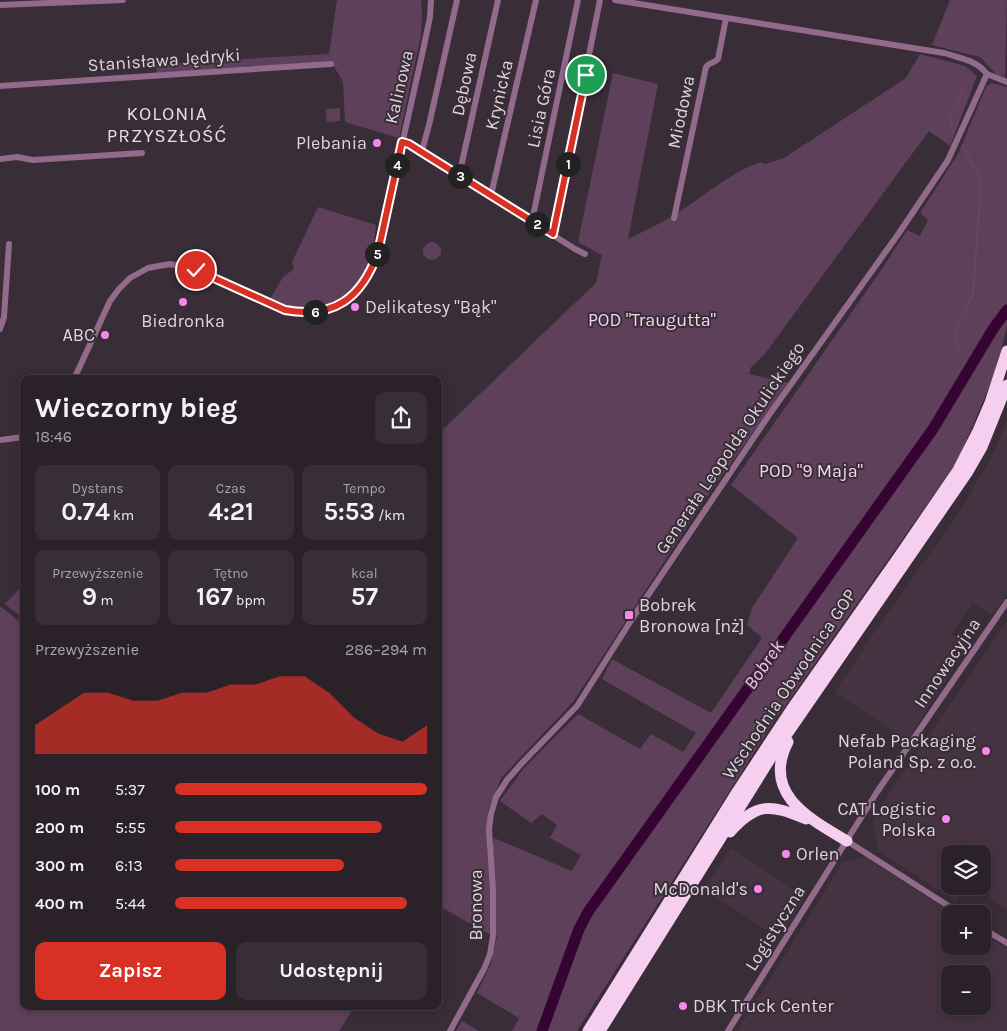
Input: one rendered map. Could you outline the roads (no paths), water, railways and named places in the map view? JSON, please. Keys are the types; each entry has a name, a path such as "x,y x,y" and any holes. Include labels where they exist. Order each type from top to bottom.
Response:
{"highway":[{"name":"Wschodnia Obwodnica GOP","path":"588,1031 790,710 958,470 990,404 1007,351"},
{"name":"Wschodnia Obwodnica GOP","path":"600,1031 707,858 808,703 967,474 985,440 1007,385"},
{"path":"808,703 782,752 780,772 784,791 789,799 819,824 847,842"},
{"path":"707,858 745,816 760,810 770,808 787,812 819,824"}],"street":[{"path":"0,5 123,0"},
{"name":"Kalinowa","path":"76,375 110,301 130,278 148,268 170,264 190,268 285,310 300,313 332,308 344,301 365,281 378,252 424,49 430,18 431,0"},
{"path":"420,151 423,147 429,124 457,0"},
{"name":"Dębowa","path":"457,174 461,167 498,0"},
{"name":"Krynicka","path":"491,195 536,0"},
{"name":"Lisia Góra","path":"532,221 578,0"},
{"path":"553,234 600,0"},
{"path":"615,0 944,53 970,60 981,67 987,74 1007,82"},
{"name":"Miodowa","path":"674,218 706,67 718,59 726,18"},
{"name":"Stanisława Jędryki","path":"0,86 331,64"},
{"name":"Generała Leopolda Okulickiego","path":"489,828 496,797 507,780 577,706 632,619 769,415 899,233 948,160 987,74"},
{"path":"402,142 409,144 585,254"},
{"path":"0,160 17,157 33,160 142,153"},
{"path":"0,329 4,317 9,244"},
{"path":"0,440 20,438"},
{"name":"Innowacyjna","path":"847,842 886,779 1007,602"},
{"name":"Bronowa","path":"450,1031 490,954 493,936 493,900 489,828"},
{"path":"847,842 947,905"},
{"name":"Logistyczna","path":"728,1031 847,842"},
{"path":"991,933 1007,943"}],"waterway":[{"path":"953,132 950,119 964,87"},
{"path":"961,354 956,343 955,333 973,294 981,184 978,173 962,146"},
{"name":"Bobrek","path":"542,1031 579,929 588,912 933,429 993,329 1007,310"},
{"path":"964,360 969,369"}],"place":[{"name":"Plebania","path":"377,143"},
{"name":"Biedronka","path":"183,302"},
{"name":"Delikatesy \"Bąk\"","path":"355,307"},
{"name":"ABC","path":"105,335"},
{"name":"Bobrek Bronowa [nż]","path":"629,615"},
{"name":"Nefab Packaging Poland Sp. z o.o.","path":"986,751"},
{"name":"CAT Logistic Polska","path":"946,819"},
{"name":"Orlen","path":"786,854"},
{"name":"McDonald's","path":"758,889"},
{"name":"DBK Truck Center","path":"683,1006"}],"district":[{"name":"KOLONIA PRZYSZŁOŚĆ","path":"167,125"}],"park label":[{"name":"POD \"Traugutta\"","path":"652,320"},
{"name":"POD \"9 Maja\"","path":"811,471"}]}
